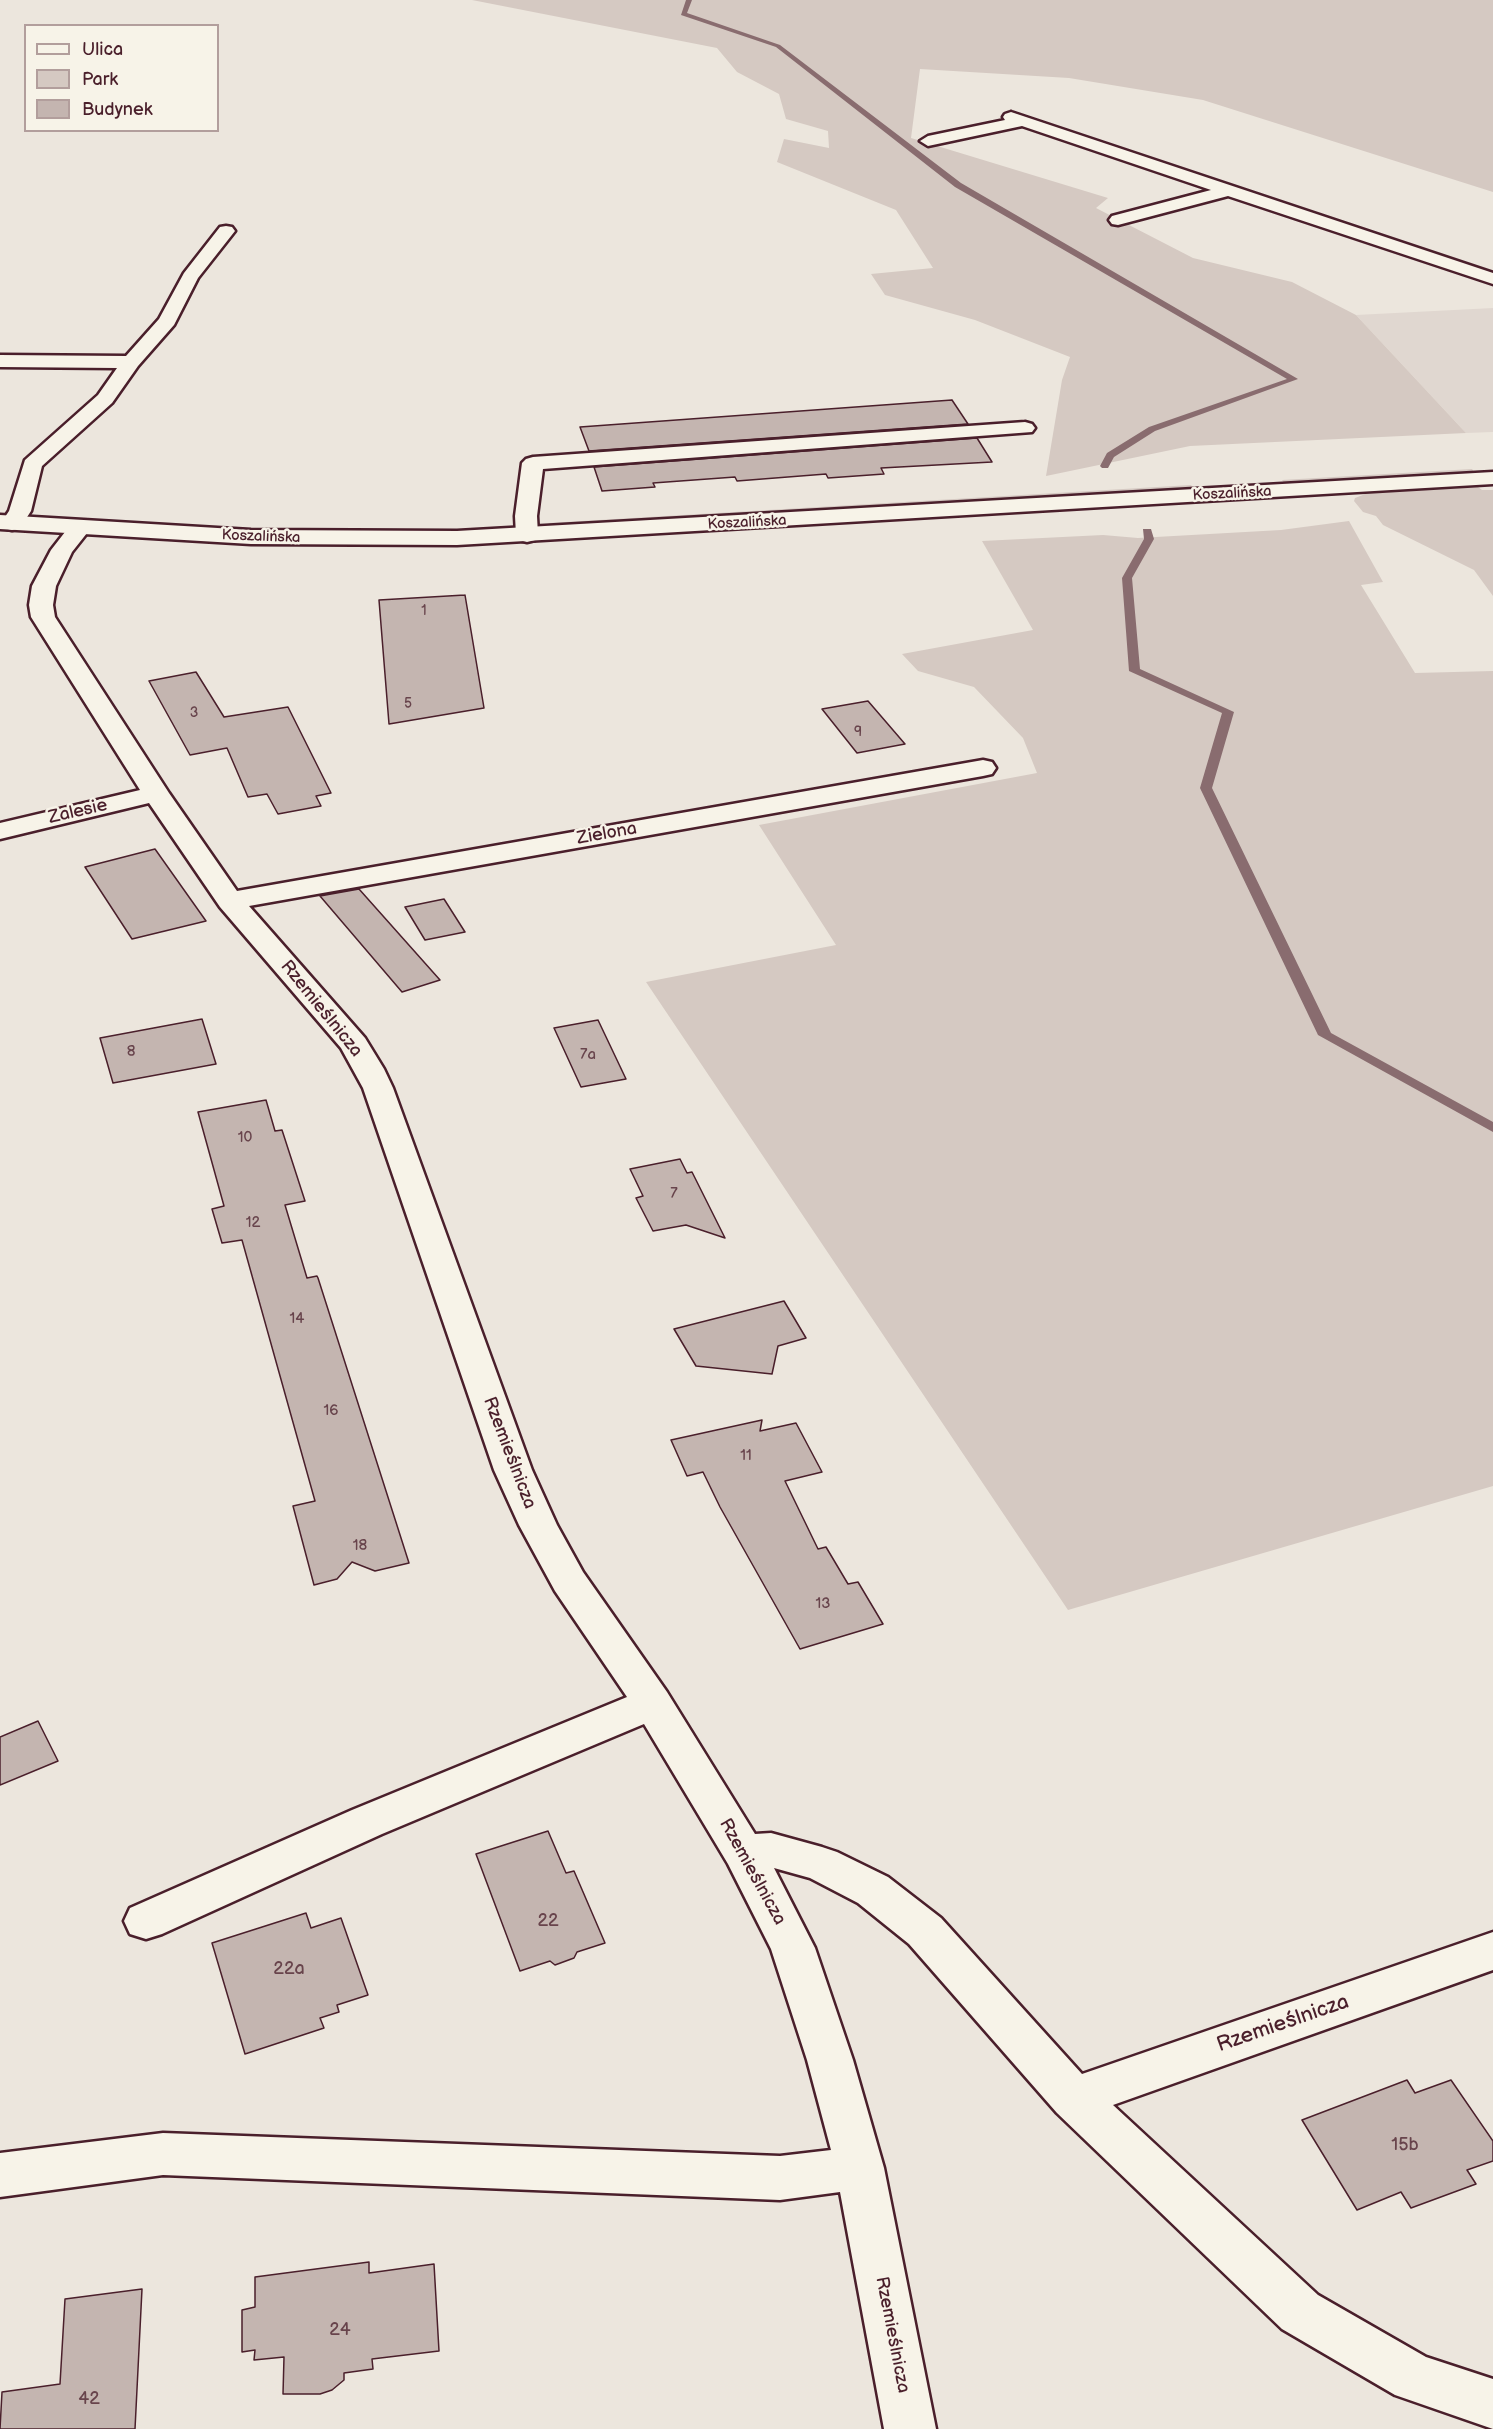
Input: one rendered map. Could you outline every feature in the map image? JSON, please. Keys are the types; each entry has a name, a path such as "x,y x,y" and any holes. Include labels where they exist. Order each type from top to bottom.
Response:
{"street":[{"path":"928,141 1017,119 1493,279"},
{"path":"1118,220 1226,191"},
{"path":"6,523 20,511 32,464 105,399 131,362 167,321 190,277 226,231"},
{"path":"0,362 131,362"},
{"path":"527,536 526,516 533,463 1025,428"},
{"name":"Koszalińska","path":"6,523 311,539 527,536 1493,478"},
{"name":"Rzemieślnicza","path":"80,528 62,550 44,586 41,605 43,617 156,794 230,901 354,1044 369,1068 513,1470 538,1525 569,1581 652,1703 744,1853 793,1948 830,2060 860,2168 910,2429"},
{"name":"Zielona","path":"230,901 983,768"},
{"name":"Zalesie","path":"0,831 156,794"},
{"path":"146,1921 368,1822 652,1703"},
{"path":"744,1853 771,1850 822,1864 873,1890 925,1931 1074,2098 1300,2312 1413,2378 1493,2404"},
{"name":"Rzemieślnicza","path":"1074,2098 1487,1961"},
{"path":"0,2175 163,2154 780,2178 860,2168"}],"shaded area":[{"path":"1493,308 1493,432 1466,433 1356,315"}],"green space":[{"path":"472,0 1493,0 1493,192 1203,100 1069,78 920,69 911,138 1108,198 1096,208 1193,258 1292,282 1356,315 1466,433 1190,446 1046,476 1062,380 1070,357 975,320 885,295 871,274 933,268 896,210 777,162 784,139 829,148 828,131 786,119 779,94 737,72 717,48"},
{"path":"1472,469 1475,473 1284,483 1282,480"},
{"path":"1191,485 1194,489 556,526 548,523"},
{"path":"1478,487 1482,490 1493,490 1493,596 1474,570 1383,525 1376,516 1363,512 1354,501 1355,498 1368,493"},
{"path":"1349,521 1383,582 1361,585 1415,673 1493,671 1493,1486 1068,1610 646,982 836,945 759,825 1037,773 1023,738 974,687 918,671 902,654 1033,630 982,541 1103,535 1138,538 1281,530"}],"building":[{"path":"952,400 968,424 589,451 580,427"},
{"path":"977,438 992,462 881,468 884,474 828,478 826,474 737,481 735,477 653,483 655,487 602,491 594,467"},
{"path":"465,595 484,708 389,724 379,600"},
{"path":"196,672 224,717 288,707 331,793 316,796 321,806 278,814 267,794 248,797 227,748 190,755 149,681"},
{"path":"868,701 905,744 857,753 822,709"},
{"path":"155,849 206,921 132,939 85,867"},
{"path":"359,889 440,980 402,992 320,896"},
{"path":"444,899 465,932 425,940 405,907"},
{"path":"202,1019 216,1064 113,1083 100,1038"},
{"path":"598,1020 626,1079 581,1087 554,1028"},
{"path":"266,1100 275,1131 282,1130 305,1201 285,1205 307,1278 317,1276 318,1278 409,1563 375,1571 352,1562 337,1579 314,1585 293,1506 315,1501 242,1240 222,1243 212,1209 224,1206 198,1112"},
{"path":"680,1159 687,1173 692,1172 725,1238 686,1225 653,1231 636,1198 643,1196 630,1169"},
{"path":"784,1301 806,1338 778,1346 772,1374 696,1366 674,1329"},
{"path":"762,1420 760,1431 796,1423 822,1472 785,1481 818,1549 826,1547 848,1584 858,1582 883,1624 800,1649 720,1507 703,1472 687,1476 671,1440"},
{"path":"38,1721 58,1761 0,1785 0,1737"},
{"path":"548,1831 566,1873 574,1871 605,1943 577,1952 574,1958 555,1965 550,1961 520,1971 476,1854"},
{"path":"306,1913 311,1928 341,1918 368,1995 337,2005 339,2012 320,2018 324,2028 245,2054 212,1943"},
{"path":"1407,2080 1415,2093 1451,2080 1493,2141 1493,2161 1467,2170 1476,2184 1411,2208 1401,2192 1357,2210 1302,2120"},
{"path":"369,2262 369,2273 434,2264 439,2351 372,2359 373,2369 344,2373 344,2380 332,2390 320,2394 283,2394 284,2357 254,2360 255,2350 242,2352 242,2310 255,2307 255,2277"},
{"path":"142,2289 135,2429 0,2429 2,2392 60,2384 65,2299"}],"waterway":[{"path":"689,0 683,14 778,46 958,185 1294,379 1152,429 1110,455 1105,466"},
{"path":"1147,531 1149,539 1127,578 1135,671 1228,712 1206,788 1325,1035 1493,1128"}]}
